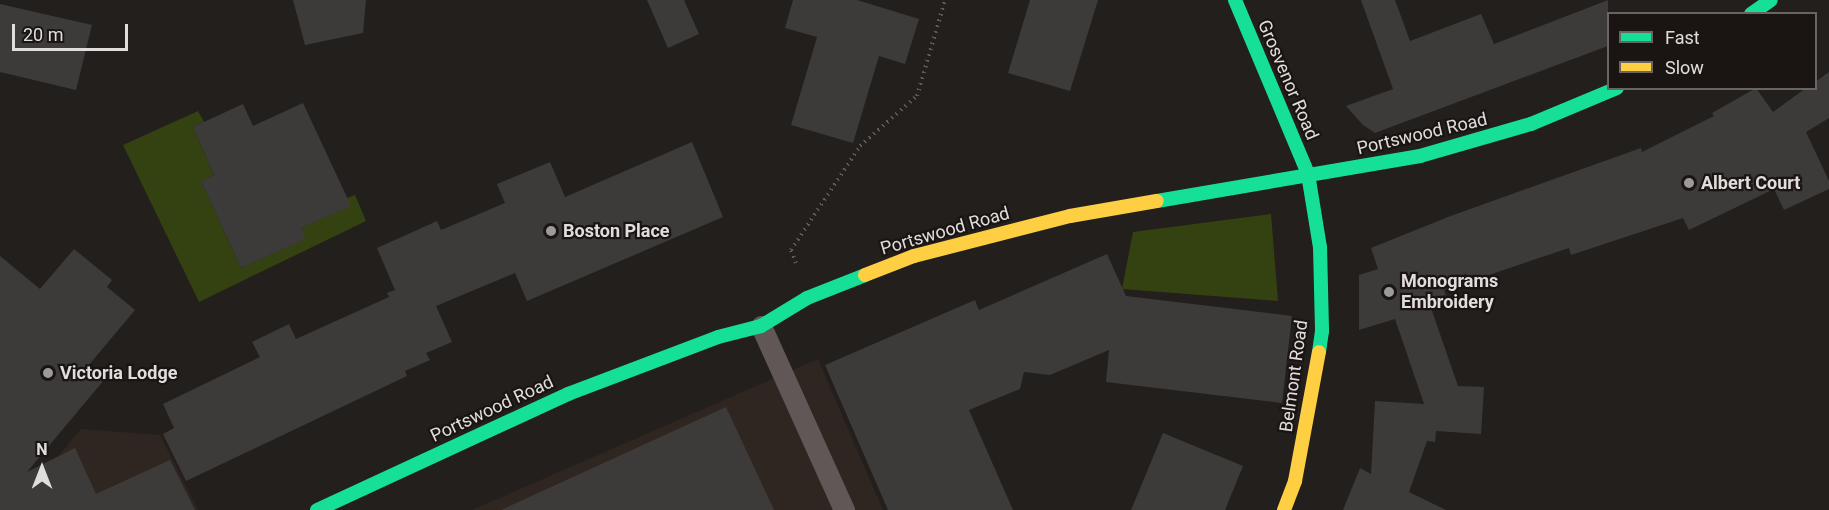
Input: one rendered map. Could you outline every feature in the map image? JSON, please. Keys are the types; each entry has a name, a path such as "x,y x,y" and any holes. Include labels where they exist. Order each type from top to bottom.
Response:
{"street":[{"name":"Grosvenor Road","path":"1235,0 1308,174"},
{"path":"1754,12 1771,0"},
{"name":"Portswood Road","path":"317,510 568,394 718,337 761,326 807,298 914,256 987,236 1156,200 1367,166 1476,142 1575,107 1613,90"},
{"name":"Belmont Road","path":"1284,510 1295,481 1322,331 1320,247 1308,174"}],"lane":[{"path":"761,326 844,510"}],"path":[{"path":"807,298 791,250 860,146 917,96 945,0"}],"shaded area":[{"path":"818,359 883,510 472,510"},
{"path":"81,429 160,435 198,510 13,510"}],"green space":[{"path":"198,111 204,122 193,127 214,175 201,181 241,268 305,239 301,228 350,206 347,198 355,195 366,221 199,302 123,145"},
{"path":"1271,214 1278,301 1122,289 1133,232"}],"building":[{"path":"293,0 366,0 363,33 305,45"},
{"path":"647,0 684,0 699,34 668,48"},
{"path":"793,0 857,0 919,19 905,64 879,56 853,143 791,125 817,37 785,28"},
{"path":"1030,0 1098,0 1070,91 1008,73"},
{"path":"1361,0 1395,0 1410,41 1481,14 1494,44 1608,0 1607,46 1375,133 1363,125 1346,106 1393,89"},
{"path":"0,4 92,25 76,90 0,72"},
{"path":"1829,72 1829,118 1806,132 1829,181 1829,189 1784,210 1774,189 1689,230 1683,218 1571,255 1569,248 1444,290 1449,304 1431,308 1458,386 1484,387 1481,434 1436,431 1435,442 1427,441 1409,492 1446,510 1343,510 1360,468 1371,474 1375,401 1424,404 1395,319 1359,330 1359,275 1378,269 1371,248 1448,217 1641,148 1642,152 1714,116 1712,113 1752,90 1757,90 1773,112 1803,90 1817,90 1817,81"},
{"path":"303,103 351,206 301,228 306,239 241,268 201,181 214,175 193,127 243,104 253,126"},
{"path":"692,142 723,217 527,301 515,273 436,306 452,342 426,353 430,360 405,371 407,376 186,481 163,434 174,428 163,404 260,357 252,342 289,324 296,339 389,297 387,293 395,290 377,248 437,221 441,230 505,203 497,184 550,162 565,197"},
{"name":"Victoria Lodge","path":"74,249 112,280 107,287 135,310 88,366 104,380 27,472 75,448 96,494 170,460 195,510 0,510 0,256 40,289"},
{"path":"1107,254 1126,296 1292,316 1282,403 1106,382 1109,350 1050,375 1024,372 1020,389 969,410 1013,510 888,510 825,365 975,300 979,310"},
{"path":"726,407 774,510 501,510"},
{"path":"1163,433 1243,466 1225,510 1131,510"}],"traffic: fast":[{"path":"1235,0 1308,174 1320,247 1322,331 1319,352"},
{"path":"1754,12 1771,0"},
{"path":"1157,201 1420,156 1531,124 1612,90"},
{"path":"317,510 568,394 718,337 761,326 807,298 865,275"}],"traffic: slow":[{"path":"865,275 914,256 1070,216 1157,201"},
{"path":"1284,510 1295,481 1319,352"}],"place":[{"name":"Albert Court","path":"1689,183"},
{"name":"Boston Place","path":"551,231"},
{"name":"Monograms Embroidery","path":"1389,292"},
{"name":"Victoria Lodge","path":"48,373"}]}
